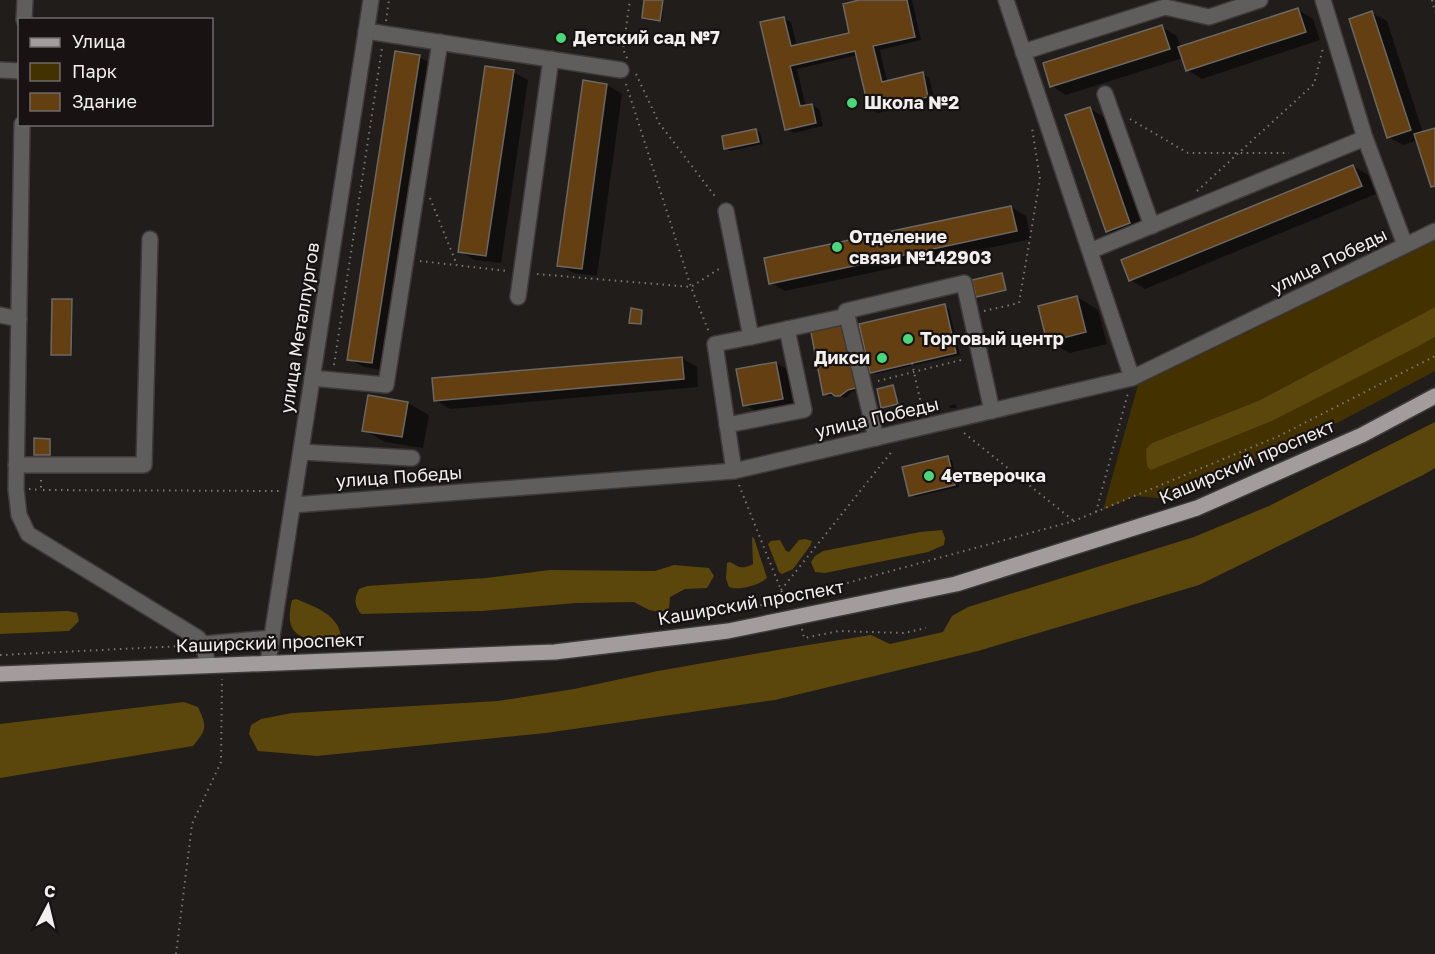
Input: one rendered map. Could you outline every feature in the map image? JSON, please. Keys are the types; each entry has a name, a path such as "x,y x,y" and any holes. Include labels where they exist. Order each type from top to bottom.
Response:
{"main road":[{"name":"Каширский проспект","path":"0,674 555,652 728,631 956,584 1197,508 1362,435 1435,396"}],"street":[{"path":"24,18 25,0"},
{"name":"улица Металлургов","path":"268,662 371,0"},
{"path":"1006,0 1132,378"},
{"path":"1023,52 1165,7 1209,18 1260,0"},
{"path":"1328,1 1330,22 1365,138 1405,245"},
{"path":"366,31 551,59 627,65"},
{"path":"312,378 386,385 440,42"},
{"path":"518,297 551,59"},
{"path":"0,70 18,71"},
{"path":"1105,94 1152,226"},
{"path":"22,126 16,465 19,515 28,534 198,638 215,664"},
{"path":"1090,252 1365,138"},
{"path":"726,210 751,337"},
{"name":"улица Победы","path":"293,498 734,471 950,421 1132,378 1435,231"},
{"path":"16,465 144,465 150,239"},
{"path":"876,438 846,311 964,283 992,411"},
{"path":"0,315 19,319"},
{"path":"734,471 714,344 847,316"},
{"path":"727,425 804,410 787,329"},
{"path":"301,452 412,458"},
{"path":"203,644 272,638"}],"path":[{"path":"332,380 389,0"},
{"path":"630,0 623,49 691,287 714,344"},
{"path":"1432,0 1435,12"},
{"path":"1197,191 1314,84 1330,22"},
{"path":"627,65 659,123 726,210"},
{"path":"1129,118 1188,153 1296,152"},
{"path":"971,314 1019,303 1040,179 1031,120"},
{"path":"420,171 457,265"},
{"path":"406,259 691,287 736,257"},
{"path":"863,384 980,356"},
{"path":"725,613 785,600 1074,521 1279,436 1435,356"},
{"path":"912,363 926,426"},
{"path":"1096,512 1132,378"},
{"path":"950,421 1074,521"},
{"path":"781,590 895,448"},
{"path":"41,465 40,490 293,498"},
{"path":"734,471 785,600"},
{"path":"796,597 804,638 840,631 904,633 926,628"},
{"path":"0,655 203,644"},
{"path":"176,954 192,824 221,762 215,664"}],"green space":[{"path":"1435,241 1435,307 1258,401 1152,443 1151,470 1272,421 1435,337 1435,371 1341,421 1189,490 1166,499 1135,496 1103,510 1138,385"}],"shaded area":[{"path":"1435,307 1435,337 1272,421 1151,470 1147,466 1146,449 1152,443 1258,401"},
{"path":"1435,422 1435,468 1423,475 1199,585 978,651 775,700 546,733 317,756 258,751 249,734 251,725 261,719 292,713 498,701 871,635 890,644 943,632 952,616 968,607 1194,537 1269,506"},
{"path":"942,530 945,538 944,545 928,552 825,573 815,572 811,562 823,551 920,532"},
{"path":"752,537 767,578 749,587 729,587 726,579 727,563 743,567 753,564"},
{"path":"780,540 789,552 799,540 812,541 793,569 782,574 779,572 768,544 771,541"},
{"path":"674,565 709,568 714,576 707,588 685,589 670,597 669,609 660,612 649,610 634,602 576,603 482,611 361,614 355,602 359,589 367,586 486,578 550,570 655,571"},
{"path":"296,599 330,616 339,628 341,636 333,640 318,640 296,633 290,623 290,609 292,600"},
{"path":"68,611 77,613 79,621 69,631 0,634 0,613"},
{"path":"184,702 198,707 203,719 203,731 193,746 0,778 0,724"}],"building":[{"path":"644,0 663,0 660,21 642,18"},
{"path":"859,0 907,0 915,37 873,46 882,82 923,72 928,97 869,110 855,51 790,66 800,106 812,104 816,123 785,130 760,22 784,17 791,46 849,33 843,4"},
{"path":"1298,8 1306,32 1186,71 1178,47"},
{"path":"1372,11 1411,130 1387,138 1349,19"},
{"path":"1162,25 1170,49 1050,87 1043,63"},
{"path":"395,51 420,55 372,363 347,360"},
{"path":"485,66 514,70 486,256 458,252"},
{"path":"583,80 607,84 582,269 557,266"},
{"path":"1090,107 1130,223 1106,232 1065,115"},
{"path":"1435,128 1435,186 1431,187 1414,134"},
{"path":"756,129 759,142 724,149 722,136"},
{"path":"1353,165 1362,186 1129,281 1121,260"},
{"path":"1011,206 1017,231 769,284 764,258"},
{"path":"1002,273 1006,290 976,297 972,280"},
{"path":"1077,296 1086,332 1047,342 1038,306"},
{"path":"52,299 72,299 71,355 51,355"},
{"name":"Торговый центр","path":"945,304 956,353 870,373 859,324"},
{"path":"631,308 642,310 641,324 629,323"},
{"path":"843,321 856,388 840,396 831,393 823,395 810,327"},
{"path":"682,357 684,379 434,401 432,378"},
{"path":"776,362 783,399 743,406 736,369"},
{"path":"893,385 898,404 881,408 877,389"},
{"path":"368,395 408,402 402,437 362,431"},
{"path":"34,438 50,439 50,455 34,455"},
{"name":"4етверочка","path":"948,456 955,485 909,496 902,467"}],"place":[{"name":"Детский сад №7","path":"561,38"},
{"name":"Школа №2","path":"852,103"},
{"name":"Отделение связи №142903","path":"837,247"},
{"name":"Торговый центр","path":"908,339"},
{"name":"Дикси","path":"882,358"},
{"name":"4етверочка","path":"929,476"}]}
